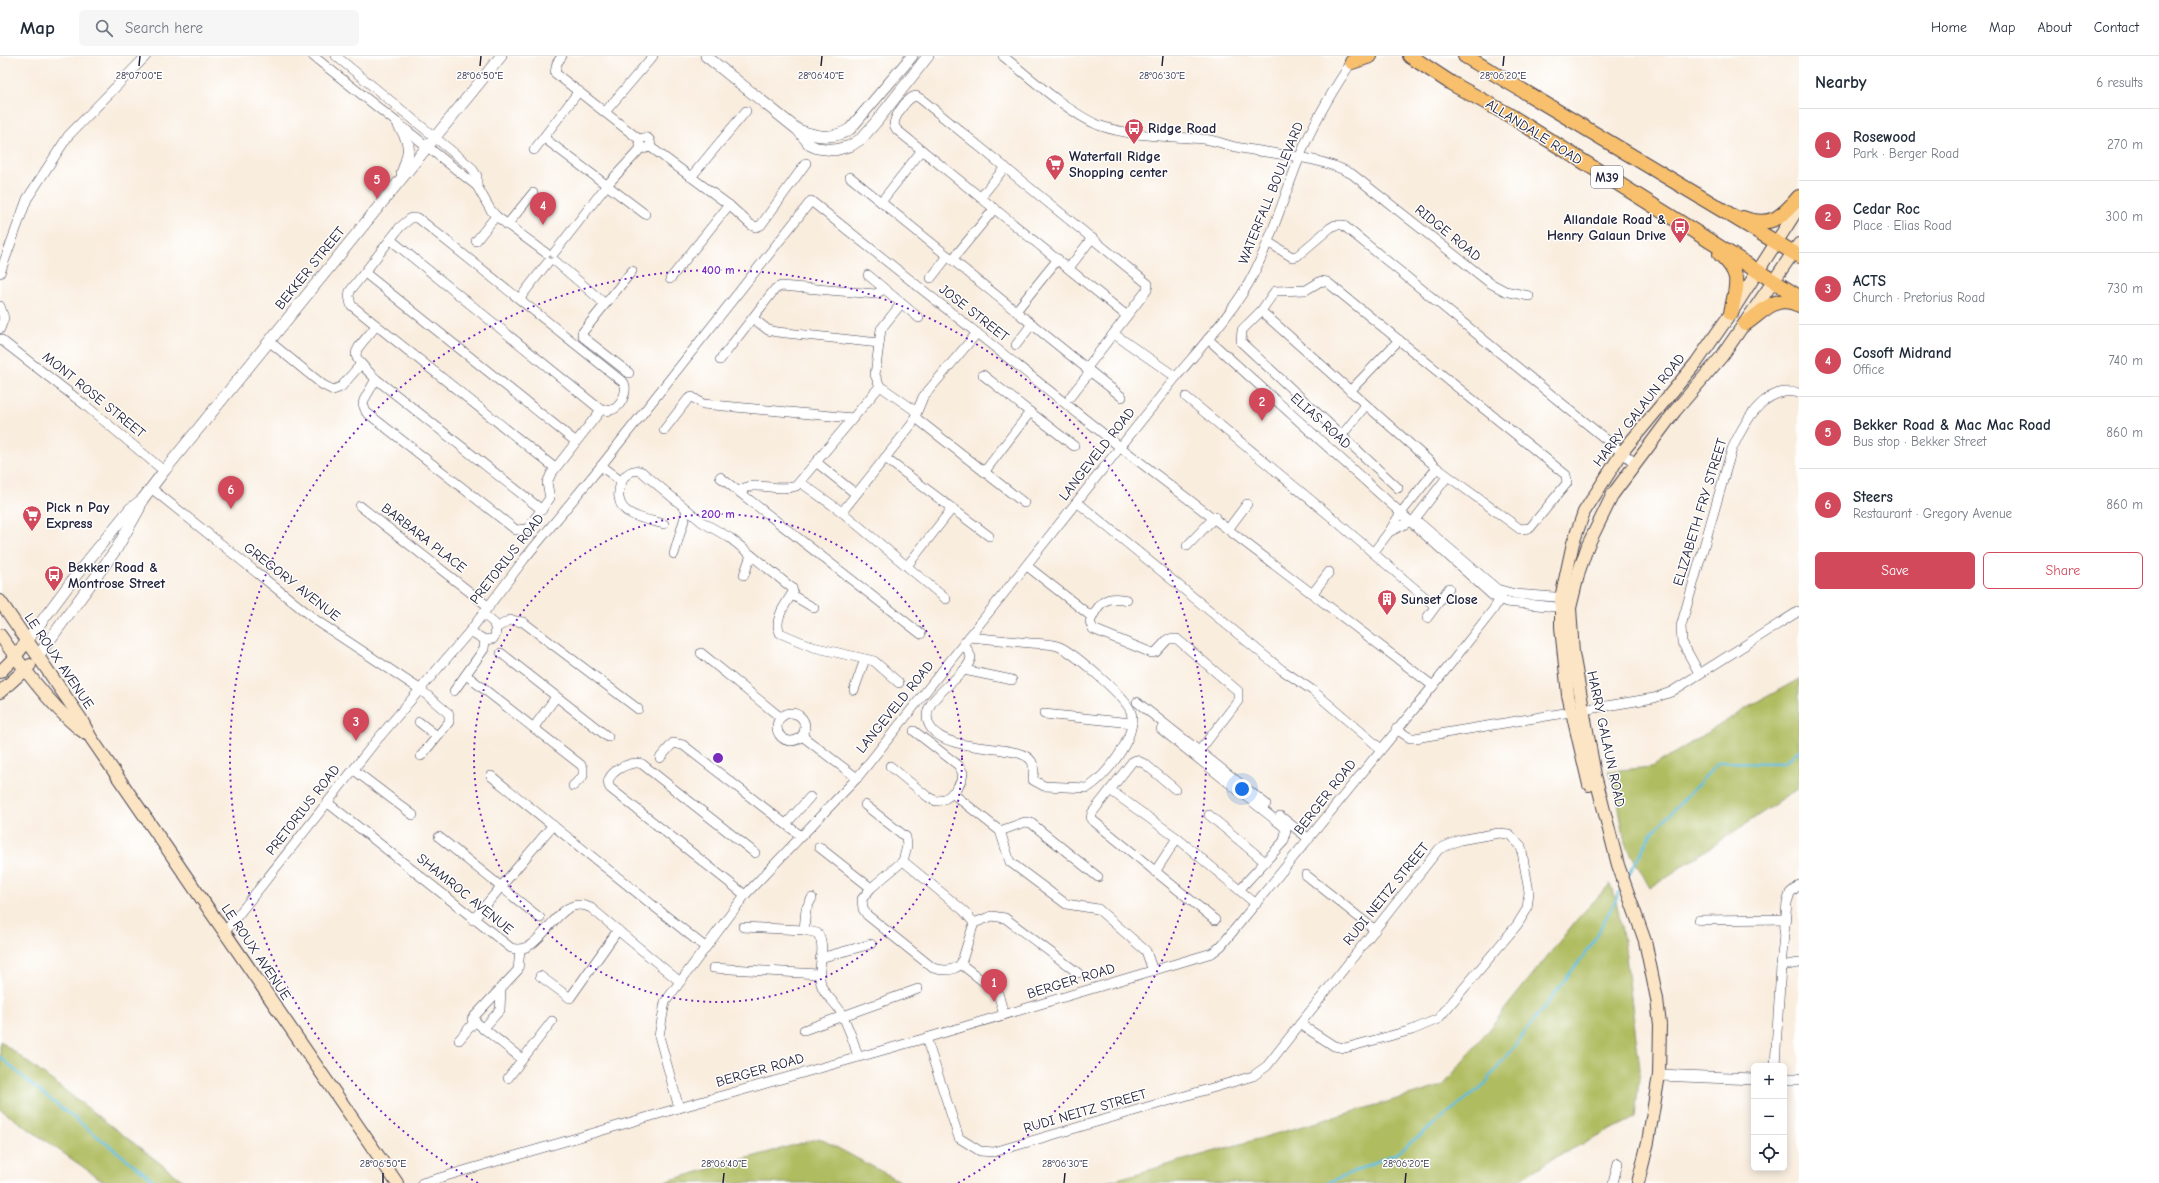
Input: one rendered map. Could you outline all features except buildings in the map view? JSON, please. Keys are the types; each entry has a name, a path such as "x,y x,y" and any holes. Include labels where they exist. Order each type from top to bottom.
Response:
{"main road":[{"path":"1352,61 1370,56"},
{"name":"ALLANDALE ROAD","path":"1410,56 1451,83 1509,115 1705,240 1799,297"},
{"name":"ALLANDALE ROAD","path":"1465,56 1628,152 1722,211 1797,251"},
{"path":"1722,211 1749,220 1768,222 1783,215 1799,197"},
{"name":"HARRY GALAUN ROAD","path":"1638,1183 1648,1142 1659,1075 1660,1025 1657,999 1645,941 1628,895 1609,834 1603,825 1587,777 1577,710 1574,653 1566,603 1573,543 1584,512 1623,451 1696,363 1778,242 1799,207"},
{"path":"1705,240 1730,264 1737,278 1738,284 1731,313"},
{"name":"HARRY GALAUN ROAD","path":"1566,603 1588,545 1614,494 1635,463 1745,324 1797,251"},
{"path":"1745,324 1775,302 1787,300 1799,305"},
{"name":"LE ROUX AVENUE","path":"0,601 224,933 397,1183"},
{"name":"LE ROUX AVENUE","path":"0,635 25,670 62,712 91,738"},
{"path":"0,672 15,657 27,641"},
{"path":"0,692 25,670 38,656"}],"street":[{"path":"0,273 27,199 59,149 68,136 146,56"},
{"path":"313,56 399,126 477,186 490,209 496,216 551,257 604,303"},
{"path":"336,56 471,167 477,176 477,186"},
{"name":"BEKKER STREET","path":"27,641 77,574 130,509 142,500 152,488 164,471 502,56"},
{"path":"562,56 557,63 555,73 644,144 729,205 751,225 756,227 761,225 806,163"},
{"path":"605,112 653,56"},
{"path":"706,56 798,130 810,145 817,148 835,150 850,146 861,139 928,56"},
{"path":"798,130 824,137 838,135 850,129 912,56"},
{"name":"RIDGE ROAD","path":"1002,56 1069,106 1098,124 1133,133 1209,140 1239,148 1324,162 1352,174 1490,283 1505,291 1529,296"},
{"name":"WATERFALL BOULEVARD","path":"1208,339 1254,275 1300,158 1320,112 1352,61"},
{"path":"334,74 344,62"},
{"path":"534,150 579,91"},
{"path":"1070,397 1148,288 1148,284 921,98 914,96 895,119 894,125 922,150 1127,316"},
{"path":"691,177 746,111"},
{"path":"397,184 408,159 409,149 406,135 399,126"},
{"path":"544,138 645,214"},
{"path":"520,298 607,185 644,144"},
{"path":"881,202 922,150"},
{"path":"981,197 1005,167"},
{"path":"850,177 1122,397"},
{"path":"507,225 533,193"},
{"name":"JOSE STREET","path":"811,201 1120,447 1229,528 1433,686"},
{"name":"PRETORIUS ROAD","path":"224,933 354,770 470,631 525,558 601,466 811,201"},
{"path":"670,279 729,205"},
{"path":"931,278 995,208"},
{"path":"476,241 496,216"},
{"path":"391,240 601,410 610,411 615,408 625,395 626,387 624,383 520,298 418,218 407,220 350,291 349,299 352,307 555,468"},
{"path":"1268,242 1292,257 1297,256 1330,228 1335,225 1343,226 1623,451 1635,463"},
{"path":"1069,268 1092,238"},
{"path":"1016,311 1058,259"},
{"path":"629,373 582,334 584,329 604,303 632,271"},
{"path":"365,273 576,440"},
{"path":"868,275 919,318"},
{"path":"1261,311 1447,477 1520,529 1530,528 1567,483 1566,475 1327,282 1321,281 1306,290 1275,291 1261,311 1242,330 1241,342 1398,488"},
{"path":"720,360 754,319 775,289 781,286 864,294 876,294 884,289"},
{"path":"901,304 881,329 875,375 880,386 1024,503"},
{"name":"MONT ROSE STREET","path":"0,306 4,314 2,340 164,471"},
{"path":"754,319 768,330 777,332 879,343"},
{"path":"1016,345 1032,324"},
{"path":"376,326 356,350 356,358 361,364 376,379 542,510"},
{"path":"842,512 885,458 916,415 923,397 977,333"},
{"path":"1114,334 1176,376"},
{"name":"LANGEVELD ROAD","path":"679,1108 659,1036 665,1002 679,981 745,895 857,778 1027,566 1176,376 1208,339"},
{"name":"ELIAS ROAD","path":"1208,339 1412,521 1484,588 1502,596"},
{"path":"1350,391 1398,340"},
{"path":"270,342 323,385 333,390 341,387 361,364"},
{"path":"983,375 1074,446"},
{"path":"376,379 364,400 363,404 366,412 510,527 516,530 525,530 542,510 550,498 547,483 555,468 601,410"},
{"path":"739,491 750,485 790,488 800,482 880,386"},
{"name":"ELIZABETH FRY STREET","path":"1699,673 1682,642 1681,626 1732,449 1743,427 1768,397 1782,392 1799,394"},
{"path":"664,430 688,399 692,397 703,404 853,418"},
{"path":"1186,397 1435,606"},
{"path":"1342,435 1366,405"},
{"path":"985,471 1030,412"},
{"path":"885,458 951,510 989,536"},
{"path":"816,462 856,494"},
{"path":"601,466 622,482"},
{"path":"1373,553 1389,532 1400,511 1437,468"},
{"path":"664,524 633,515 624,509 618,500 618,490 622,482 631,471 639,470 702,522 730,538 792,588 794,591 780,615 778,628 780,633 813,647 877,663 900,683"},
{"path":"720,477 922,634"},
{"path":"1389,532 1412,521 1447,477"},
{"path":"800,482 842,512 946,599"},
{"name":"GREGORY AVENUE","path":"152,488 318,621 421,690 449,714 450,718 437,736"},
{"name":"BEKKER STREET","path":"38,656 117,548 139,509 142,500"},
{"path":"1077,502 1282,670 1327,702 1381,749"},
{"path":"1229,528 1247,504"},
{"name":"BARBARA PLACE","path":"360,506 486,610 496,628"},
{"path":"674,554 687,510"},
{"path":"907,566 951,510"},
{"path":"1188,546 1215,518"},
{"path":"744,575 751,555"},
{"path":"1027,566 1092,618"},
{"path":"1313,594 1329,572"},
{"path":"1427,618 1449,588"},
{"path":"792,595 814,608"},
{"path":"1502,596 1566,603"},
{"name":"BERGER ROAD","path":"422,1183 926,1038 1212,953 1221,946 1309,839 1396,729 1433,686 1502,596"},
{"path":"1127,600 1114,598 1107,599 1092,618 1090,624 1093,629 1149,653 1156,652 1168,639 1177,639 1235,686 1240,697 1238,701 1200,750"},
{"path":"1396,729 1410,738 1415,738 1654,698 1670,692 1799,611"},
{"path":"470,631 485,640 493,639 496,634 496,628 510,620 522,622 638,709"},
{"path":"454,691 484,649 485,640"},
{"path":"967,640 1060,647 1074,656 1122,698 1131,710 1132,723 1120,755 1095,783 1087,788 1076,789 1044,786 1034,780 1033,765 1027,756 1006,750 965,745 945,738 931,728 928,717 933,701 969,664 971,657 967,640"},
{"path":"501,653 608,737"},
{"path":"701,653 780,717"},
{"path":"854,690 865,659"},
{"path":"964,670 1012,680"},
{"path":"466,674 534,727 583,768 582,779 573,786"},
{"path":"534,727 556,697"},
{"path":"1137,702 1200,750 1309,839"},
{"path":"794,713 802,718 805,727 802,736 798,739 790,741 781,738 776,726 780,717 784,714 794,713"},
{"path":"1044,714 1132,723"},
{"path":"419,722 437,736 421,756"},
{"path":"1161,729 1283,826 1286,834 1284,841 1240,889"},
{"path":"890,766 933,801 939,802 952,793 962,779 961,769 914,731"},
{"path":"802,736 857,778"},
{"path":"660,758 673,744 683,745 801,836"},
{"path":"1175,789 1145,764 1136,760 1127,767 1092,813 1091,819 1215,920"},
{"path":"745,895 610,788 607,782 608,778 623,766 637,762 642,764 755,853"},
{"path":"354,770 413,815"},
{"path":"491,776 705,947"},
{"path":"1110,790 1177,838 1240,889 1256,904"},
{"path":"952,793 1000,831 1007,857 1013,864 1066,904 1074,907 1090,906 1098,909 1146,951 1153,971"},
{"path":"786,824 810,797"},
{"name":"SHAMROC AVENUE","path":"328,803 473,920 511,948 520,950 528,947 562,913 575,905 581,904 591,908 679,981"},
{"path":"865,805 906,837 907,846 903,861 871,888 862,899 863,908 868,915 933,968 947,971 957,968 961,964 974,924 992,916 1005,918 1078,973"},
{"path":"1209,816 1265,862"},
{"path":"1000,831 1025,822 1031,824 1098,877"},
{"path":"473,920 553,825"},
{"name":"RUDI NEITZ STREET","path":"926,1038 959,1138 980,1151 994,1152 1253,1076 1267,1066 1300,1024 1375,930 1430,860 1446,845 1474,837 1499,833 1509,834 1521,846 1529,892 1527,909 1517,925 1438,1019 1412,1030 1345,1048 1334,1046 1300,1024"},
{"path":"439,837 540,918"},
{"path":"1155,872 1177,838"},
{"path":"819,847 871,888"},
{"path":"903,861 964,911 974,924"},
{"path":"1306,875 1375,930"},
{"path":"1775,1063 1781,966 1788,897 1795,887 1799,885"},
{"path":"804,930 806,909 812,898"},
{"path":"1699,920 1786,919"},
{"path":"743,927 804,930 817,933 820,937 819,974 821,985 825,993 837,1006 858,1057"},
{"path":"540,976 570,998 618,930"},
{"path":"820,958 871,944"},
{"path":"459,1040 474,1020 518,970 520,950"},
{"path":"1781,966 1799,963"},
{"path":"961,964 998,994 1004,1015"},
{"path":"713,968 819,974"},
{"path":"483,1029 500,1010 501,988"},
{"path":"804,1030 918,990"},
{"path":"474,1020 483,1029 522,1059"},
{"path":"508,1078 552,1021"},
{"path":"1659,1075 1751,1079"},
{"path":"1787,1080 1799,1079"},
{"path":"1613,1183 1618,1163"}],"green space":[{"path":"1799,679 1799,788 1650,888 1625,843 1617,796 1608,771 1652,767 1752,705"},
{"path":"1610,884 1616,900 1624,941 1640,1069 1635,1118 1550,1160 1515,1183 1104,1183 1443,1086 1579,917"},
{"path":"0,1041 186,1183 106,1183 0,1109"},
{"path":"819,1138 903,1183 660,1183"}],"waterway":[{"path":"1627,878 1651,834 1719,762 1784,763 1799,750"},
{"path":"1327,1183 1397,1153 1485,1084 1591,946 1622,888"},
{"path":"0,1057 32,1085 157,1183"}],"place":[{"name":"Ridge Road","path":"1134,145"},
{"name":"Waterfall Ridge Shopping center","path":"1055,181"},
{"name":"Bekker Road & Mac Mac Road","path":"377,199"},
{"name":"Cosoft Midrand","path":"543,225"},
{"name":"Allandale Road & Henry Galaun Drive","path":"1680,244"},
{"name":"Cedar Roc","path":"1262,421"},
{"name":"Steers","path":"231,509"},
{"name":"Pick n Pay Express","path":"32,532"},
{"name":"Bekker Road & Montrose Street","path":"54,592"},
{"name":"Sunset Close","path":"1387,616"},
{"name":"ACTS","path":"356,741"},
{"name":"Rosewood","path":"994,1002"}]}
